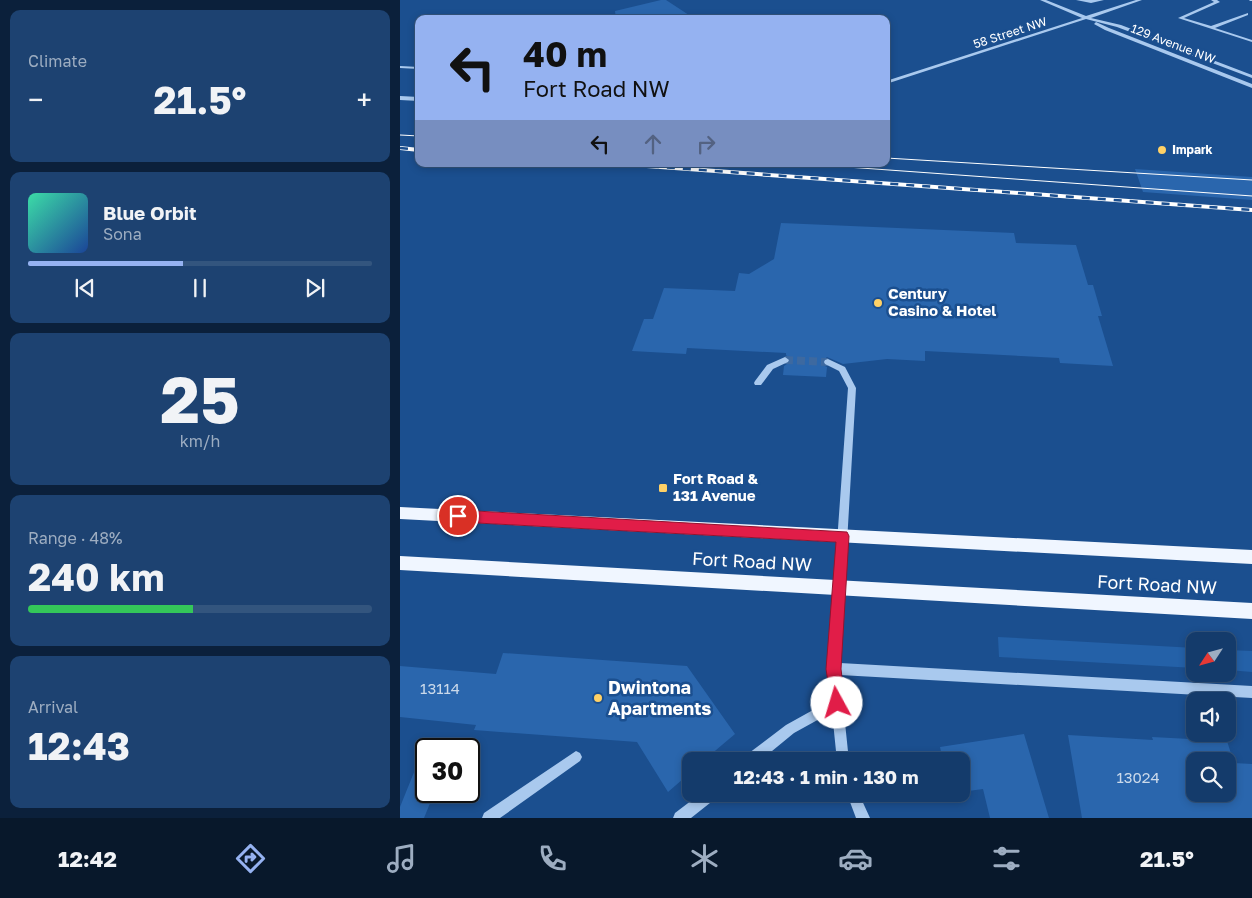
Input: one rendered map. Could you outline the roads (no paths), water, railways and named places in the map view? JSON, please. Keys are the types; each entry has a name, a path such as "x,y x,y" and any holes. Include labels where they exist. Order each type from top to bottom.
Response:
{"main road":[{"name":"Fort Road NW","path":"400,513 1252,557"},
{"name":"Fort Road NW","path":"400,563 1252,611"}],"street":[{"name":"129 Avenue NW","path":"1042,0 1087,18 1107,29 1252,86"},
{"path":"1078,0 1084,2 1102,0"},
{"path":"1213,0 1218,2 1180,18 1250,39"},
{"name":"58 Street NW","path":"890,82 1135,1"},
{"path":"1211,28 1246,14"},
{"name":"129 Avenue NW","path":"1087,18 1119,26 1252,77"},
{"path":"400,67 415,68"},
{"path":"400,98 415,99"},
{"path":"758,383 770,367 785,360"},
{"path":"828,362 842,369 852,388 834,669 842,752"},
{"path":"834,669 1252,692"},
{"path":"761,752 790,729 837,703"},
{"path":"489,818 576,757"},
{"path":"680,818 700,802"},
{"path":"856,802 863,818"}],"tunnel":[{"path":"785,360 828,362"}],"tram line":[{"path":"400,135 415,136"},
{"path":"890,158 1252,180"},
{"path":"847,167 1252,196"}],"railway":[{"path":"400,148 415,150"},
{"path":"660,167 1252,210"}],"place":[{"name":"Impark","path":"1162,150"},
{"name":"Century Casino & Hotel","path":"878,303"},
{"name":"Fort Road & 131 Avenue","path":"663,488"},
{"name":"Dwintona Apartments","path":"598,698"}]}
